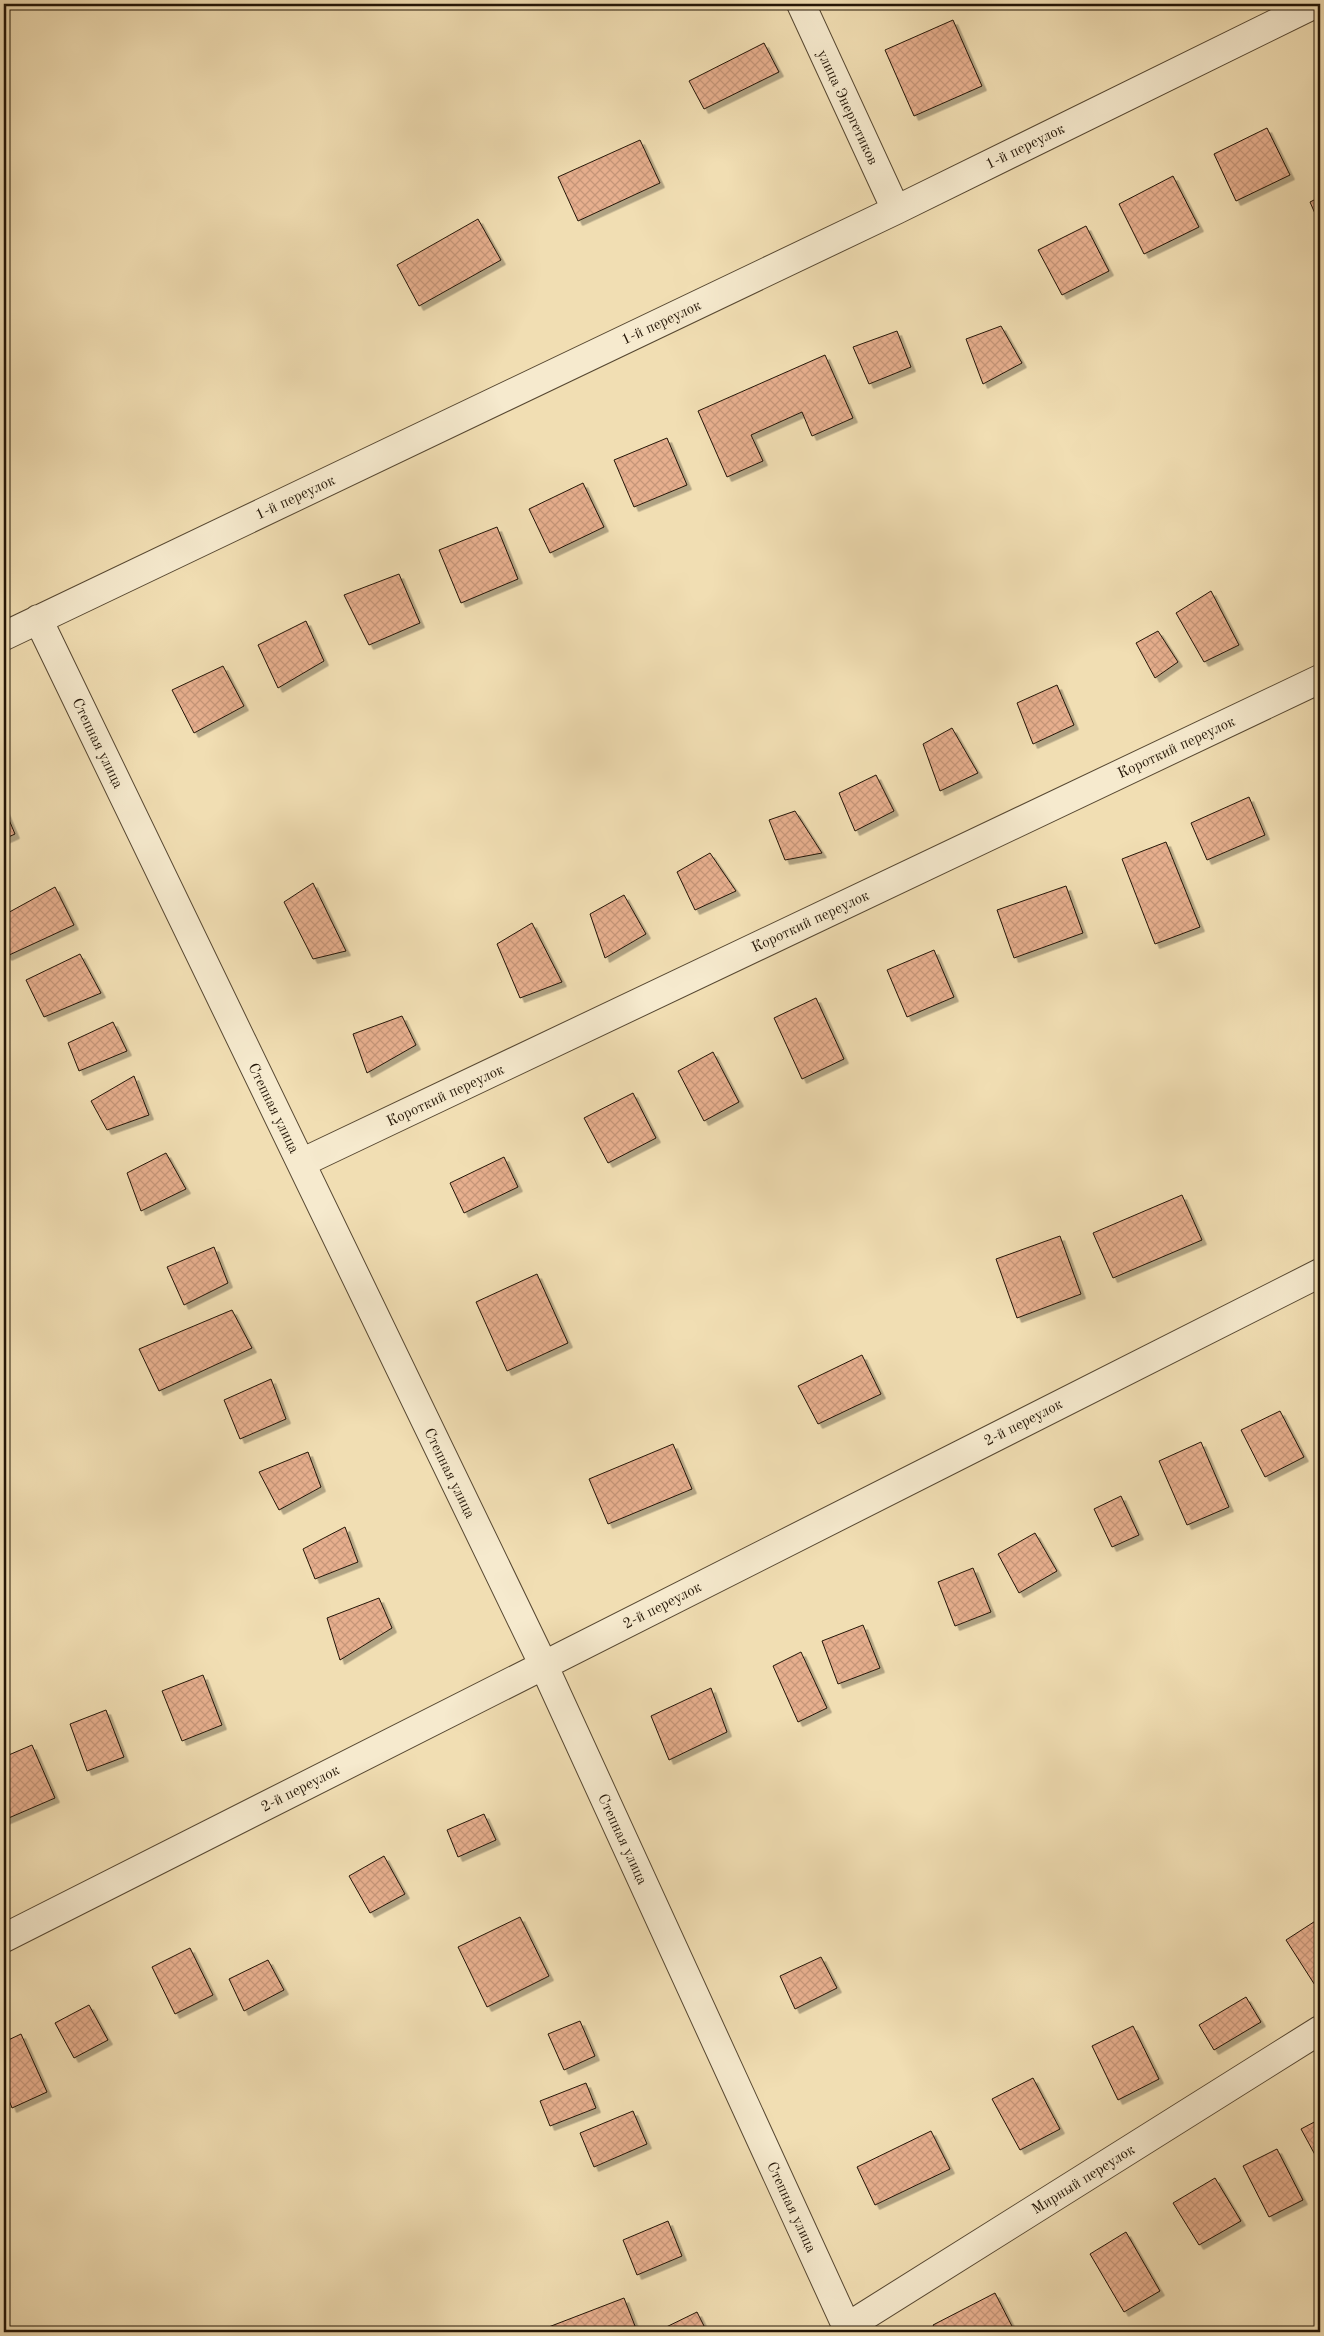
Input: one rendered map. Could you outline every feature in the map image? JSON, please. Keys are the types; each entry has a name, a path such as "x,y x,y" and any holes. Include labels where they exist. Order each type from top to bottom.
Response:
{"street":[{"name":"улица Энергетиков","path":"801,4 896,210"},
{"name":"1-й переулок","path":"4,636 896,210 1302,6"},
{"name":"Степная улица","path":"38,619 543,1664 848,2330"},
{"name":"Короткий переулок","path":"301,1163 1320,679"},
{"name":"2-й переулок","path":"4,1938 1320,1273"},
{"name":"Мирный переулок","path":"848,2330 1320,2030"}],"building":[{"path":"953,20 982,86 914,116 885,50"},
{"path":"764,43 779,72 704,109 689,81"},
{"path":"1267,128 1290,175 1236,201 1214,154"},
{"path":"640,140 660,183 578,221 558,177"},
{"path":"1173,176 1199,227 1144,254 1119,204"},
{"path":"1320,197 1320,225 1310,202"},
{"path":"478,219 501,260 419,306 397,265"},
{"path":"1086,226 1109,271 1062,295 1038,250"},
{"path":"1001,326 1022,363 983,384 966,339"},
{"path":"897,331 911,367 869,384 853,347"},
{"path":"825,355 853,418 812,436 802,412 751,435 763,461 727,477 698,411"},
{"path":"667,438 687,485 634,507 614,460"},
{"path":"583,483 604,527 550,553 529,509"},
{"path":"497,527 518,579 461,603 439,550"},
{"path":"399,574 420,623 369,645 344,595"},
{"path":"1211,591 1239,645 1204,662 1176,613"},
{"path":"306,621 324,661 278,688 258,645"},
{"path":"1158,631 1178,662 1155,678 1136,643"},
{"path":"223,666 244,706 194,733 172,690"},
{"path":"1057,685 1074,725 1033,744 1017,703"},
{"path":"952,728 978,773 940,791 923,744"},
{"path":"876,775 894,811 855,831 839,793"},
{"path":"1249,797 1265,835 1207,860 1191,823"},
{"path":"4,808 15,834 4,839"},
{"path":"795,811 822,853 785,860 769,820"},
{"path":"1166,842 1200,927 1155,944 1122,859"},
{"path":"710,853 736,891 695,910 677,872"},
{"path":"313,883 346,951 313,959 284,902"},
{"path":"1066,886 1083,933 1014,958 997,910"},
{"path":"55,887 74,925 7,956 4,950 4,915"},
{"path":"624,895 646,934 605,958 590,914"},
{"path":"532,923 562,982 520,998 497,944"},
{"path":"934,950 954,997 907,1017 887,970"},
{"path":"80,954 101,993 44,1017 26,980"},
{"path":"816,998 844,1059 802,1079 774,1018"},
{"path":"402,1016 416,1045 367,1073 353,1034"},
{"path":"113,1022 127,1051 79,1071 68,1043"},
{"path":"713,1052 739,1102 704,1121 678,1071"},
{"path":"134,1076 149,1115 107,1130 91,1101"},
{"path":"633,1093 656,1138 608,1163 584,1118"},
{"path":"166,1153 186,1189 141,1211 127,1173"},
{"path":"504,1157 518,1187 464,1213 450,1183"},
{"path":"1182,1195 1202,1240 1113,1278 1093,1233"},
{"path":"1060,1236 1081,1294 1017,1318 996,1259"},
{"path":"214,1247 228,1283 184,1305 167,1267"},
{"path":"537,1274 568,1343 507,1371 476,1302"},
{"path":"232,1310 252,1348 159,1391 139,1349"},
{"path":"862,1355 881,1394 818,1424 798,1386"},
{"path":"271,1379 286,1419 240,1439 224,1400"},
{"path":"1280,1411 1304,1457 1265,1477 1241,1430"},
{"path":"1201,1442 1229,1507 1187,1525 1159,1461"},
{"path":"673,1444 692,1489 608,1524 589,1479"},
{"path":"308,1452 321,1487 279,1510 259,1472"},
{"path":"1121,1496 1139,1535 1112,1547 1094,1509"},
{"path":"345,1527 358,1562 315,1579 303,1549"},
{"path":"1035,1533 1057,1571 1019,1593 998,1554"},
{"path":"973,1568 991,1612 955,1626 938,1582"},
{"path":"379,1598 392,1628 340,1660 327,1618"},
{"path":"863,1625 880,1668 838,1684 822,1641"},
{"path":"801,1652 827,1708 798,1722 773,1666"},
{"path":"203,1675 222,1725 182,1741 162,1691"},
{"path":"711,1688 727,1732 669,1760 651,1716"},
{"path":"106,1710 124,1757 87,1771 70,1724"},
{"path":"32,1745 55,1798 4,1820 4,1757"},
{"path":"484,1814 496,1840 458,1857 447,1830"},
{"path":"384,1856 405,1894 370,1913 349,1876"},
{"path":"520,1917 549,1976 487,2007 458,1947"},
{"path":"1320,1918 1320,1993 1286,1940"},
{"path":"190,1948 213,1995 175,2014 152,1967"},
{"path":"821,1957 837,1988 795,2009 780,1976"},
{"path":"268,1960 284,1990 244,2011 229,1979"},
{"path":"1246,1997 1261,2022 1214,2050 1199,2025"},
{"path":"89,2005 108,2040 74,2058 55,2023"},
{"path":"580,2021 595,2056 564,2070 548,2034"},
{"path":"1133,2026 1159,2079 1118,2100 1092,2046"},
{"path":"21,2034 47,2092 12,2108 4,2087 4,2042"},
{"path":"1033,2078 1060,2129 1020,2150 992,2099"},
{"path":"586,2083 596,2108 550,2126 540,2101"},
{"path":"633,2111 647,2144 594,2167 580,2133"},
{"path":"1320,2119 1320,2164 1301,2129"},
{"path":"931,2131 950,2169 875,2205 857,2167"},
{"path":"1277,2149 1303,2200 1269,2217 1243,2166"},
{"path":"1215,2178 1241,2221 1199,2245 1173,2203"},
{"path":"668,2221 682,2256 637,2275 623,2240"},
{"path":"1126,2232 1160,2291 1124,2312 1090,2254"},
{"path":"995,2293 1015,2332 937,2332 933,2325"},
{"path":"624,2298 637,2331 547,2332 546,2328"},
{"path":"697,2312 707,2332 656,2332"}]}
